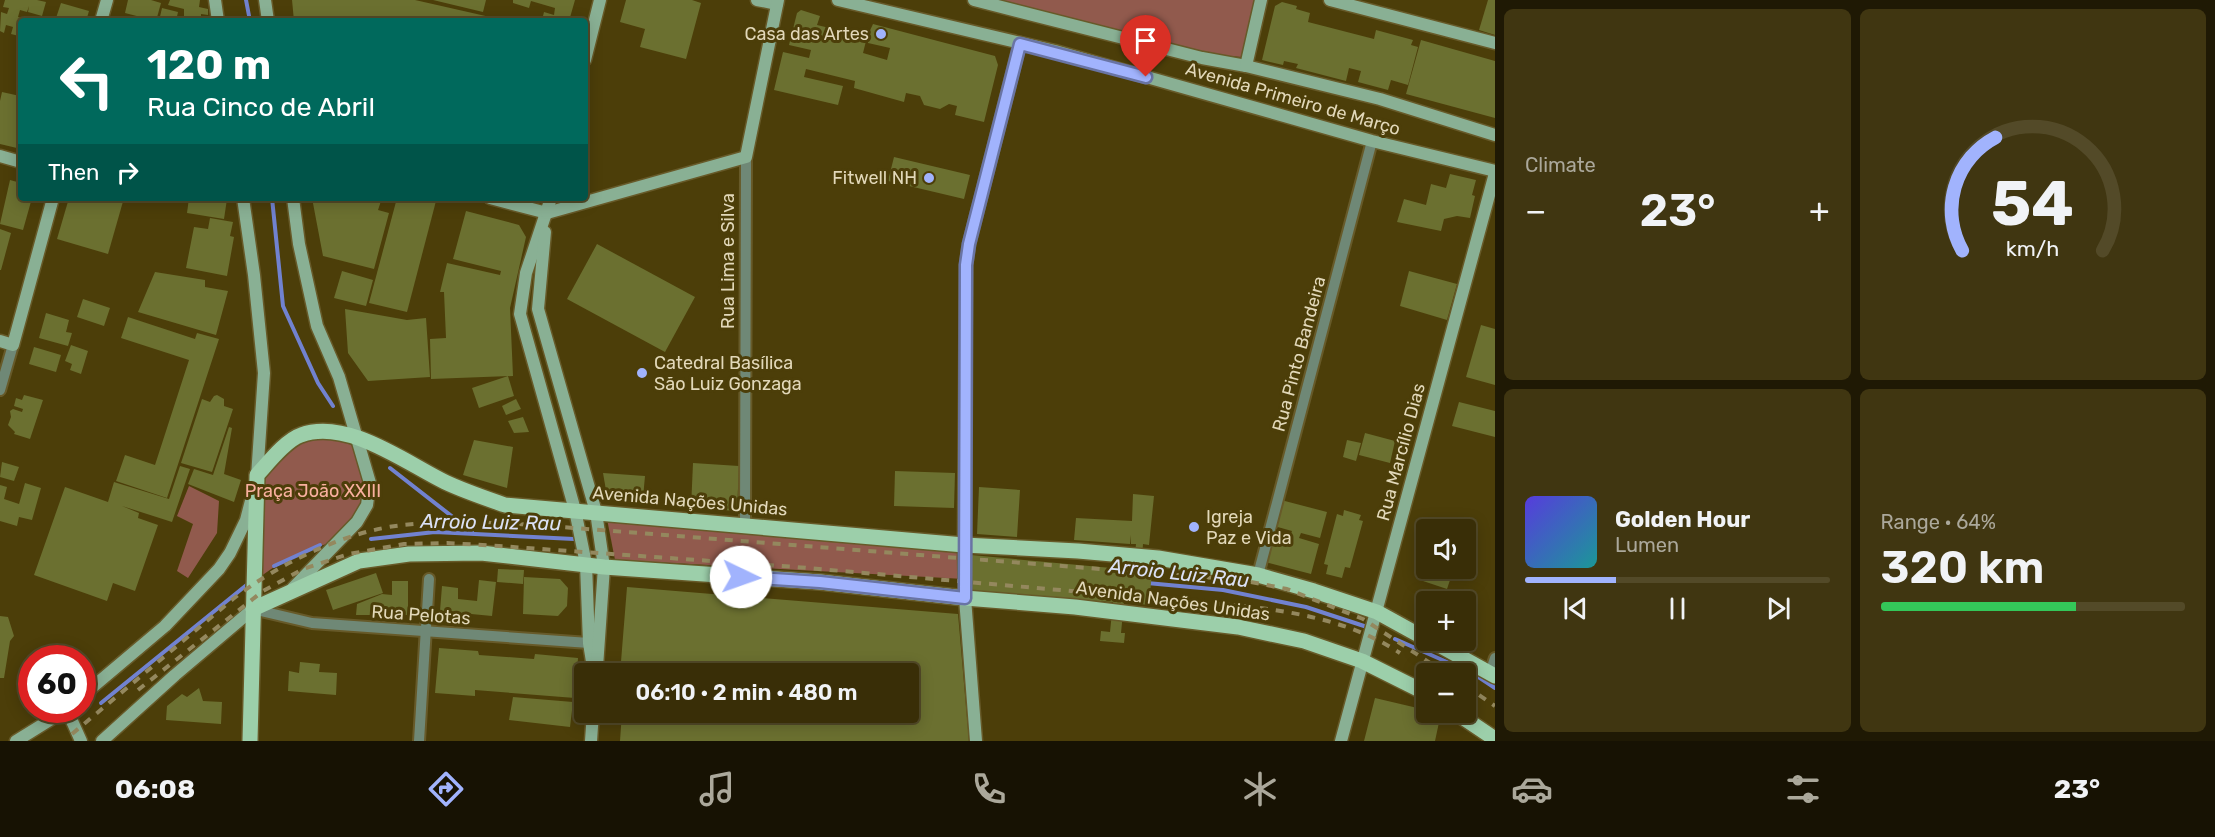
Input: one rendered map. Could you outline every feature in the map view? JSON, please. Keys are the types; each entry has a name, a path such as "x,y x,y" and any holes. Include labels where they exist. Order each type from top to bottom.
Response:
{"main road":[{"name":"Avenida Nações Unidas","path":"257,475 277,453 300,435 323,432 358,438 399,455 445,482 505,505 964,545 1158,558 1258,575 1314,591 1377,612 1416,633"},
{"path":"250,741 257,475"},
{"name":"Avenida Nações Unidas","path":"253,609 360,561 408,555 481,553 604,567 820,582 1075,607 1238,627 1304,641 1362,661 1416,688"},
{"name":"Avenida Nações Unidas","path":"1449,651 1493,674"},
{"path":"1471,723 1495,739"}],"street":[{"path":"101,18 106,0"},
{"path":"214,0 217,18"},
{"path":"265,0 268,18"},
{"path":"588,48 600,0"},
{"path":"757,0 777,2"},
{"name":"Avenida Primeiro de Março","path":"838,0 1066,54 1372,141 1495,172"},
{"name":"Avenida Primeiro de Março","path":"974,0 1202,58 1246,66 1380,99 1495,135"},
{"path":"1246,66 1261,0"},
{"path":"1330,0 1495,43"},
{"name":"Rua Lima e Silva","path":"745,526 746,157 777,2"},
{"path":"976,741 965,598 966,265 969,244 1020,44"},
{"name":"Rua Pinto Bandeira","path":"1258,575 1372,141"},
{"path":"0,156 18,161"},
{"path":"501,201 547,213 746,157"},
{"name":"Rua Marcílio Dias","path":"1341,741 1495,172"},
{"path":"0,390 6,343 52,201"},
{"path":"243,201 264,373 257,475"},
{"path":"289,592 357,522 368,505 370,483 339,377 317,326 299,244 293,201"},
{"path":"550,201 526,273 520,314 574,510 586,564 589,643 593,663"},
{"path":"547,213 538,309 596,512 604,567 597,663"},
{"name":"Avenida Nações Unidas","path":"96,684 165,626 219,569 231,552 246,520 257,475"},
{"path":"418,741 429,579"},
{"name":"Avenida Nações Unidas","path":"102,741 253,609"},
{"name":"Rua Pelotas","path":"253,609 312,624 589,643"},
{"path":"1493,674 1495,658"},
{"path":"15,741 45,723"},
{"path":"72,723 81,741"},
{"path":"591,741 592,723"}],"green space":[{"path":"997,0 1256,0 1242,57 1203,54"},
{"name":"Praça João XXIII","path":"300,435 358,438 367,505 337,542 325,544 292,557 252,583 257,475"},
{"path":"189,486 219,501 217,533 188,578 177,571 193,524 177,516"},
{"path":"607,519 963,553 964,579 615,560"}],"building":[{"path":"5,0 46,2 42,16 28,12 29,6 27,12 20,10 18,36 11,34 13,27 6,25 4,33 0,31 1,12 7,14 9,8 3,7"},
{"path":"128,0 151,0 161,3 157,18 144,18 125,13"},
{"path":"170,0 200,0 199,7 208,9 208,15 201,14 201,18 184,18 184,9 168,5"},
{"path":"292,0 415,0 490,17 490,18 294,18"},
{"path":"433,0 486,0 483,12"},
{"path":"513,0 575,0 570,18 542,18 544,12 554,15 555,8 531,1 529,8 513,3"},
{"path":"626,0 692,0 701,3 686,59 640,47 645,29 620,22"},
{"path":"1488,0 1495,0 1495,35 1479,30"},
{"path":"1282,2 1310,13 1308,22 1374,39 1376,30 1413,40 1411,45 1418,47 1408,85 1391,80 1388,90 1358,82 1361,71 1349,68 1346,81 1296,68 1298,64 1284,61 1283,65 1262,60 1275,6"},
{"path":"61,3 89,11 87,18 56,18"},
{"path":"162,8 178,12 177,18 160,18"},
{"path":"801,10 820,16 817,25 867,37 873,24 995,56 998,65 984,122 955,115 957,106 949,104 940,109 924,105 920,96 906,93 904,102 854,88 855,81 806,69 804,77 843,86 838,105 774,90 783,52 809,58 811,50 789,45 797,13","holes":["867,37 868,43 890,48 887,60 863,53"]},
{"path":"1421,40 1495,61 1495,118 1406,94"},
{"path":"2,92 18,96 16,112 18,112 18,148 0,144"},
{"name":"Fitwell NH","path":"894,157 970,175 964,199 888,181"},
{"path":"1450,174 1476,180 1470,218 1457,216 1444,219 1441,231 1397,222 1404,199 1426,205 1431,184 1446,188"},
{"path":"10,180 18,182 18,201 31,201 23,230 0,224"},
{"path":"68,201 123,201 108,254 57,239"},
{"path":"189,201 227,201 224,219 187,213"},
{"path":"313,201 381,201 378,210 389,213 374,269 323,256"},
{"path":"396,201 436,201 407,312 369,303"},
{"path":"466,211 519,225 526,237 510,308 513,376 431,379 430,339 446,338 444,292 440,292 447,263 500,275 501,271 453,259"},
{"path":"210,218 233,222 230,236 234,237 227,276 186,268 194,227 208,229"},
{"path":"0,229 11,233 1,270 0,270"},
{"path":"597,244 695,297 665,352 567,299"},
{"path":"342,271 373,280 366,306 334,298"},
{"path":"1409,271 1457,284 1447,320 1400,306"},
{"path":"155,272 205,280 205,287 228,291 216,335 138,312"},
{"path":"83,299 110,308 104,326 77,317"},
{"path":"345,309 407,320 426,318 430,377 368,381 348,353"},
{"path":"46,313 69,320 66,332 72,333 68,346 39,338"},
{"path":"128,317 195,339 197,333 219,339 167,498 116,481 125,455 155,465 189,360 121,338"},
{"path":"1481,325 1495,329 1495,385 1466,377"},
{"path":"71,345 88,351 81,374 70,370 72,364 65,361"},
{"path":"34,347 61,355 56,372 29,364"},
{"path":"508,376 514,396 479,408 472,388"},
{"path":"24,395 43,400 30,439 14,434 15,432 8,425 11,417 10,411 13,409 22,412 23,409 14,406 16,398 22,400"},
{"path":"217,395 224,399 224,406 233,409 212,472 181,463 202,399 210,402"},
{"path":"516,399 521,409 506,415 502,406"},
{"path":"1459,402 1495,411 1495,437 1452,426"},
{"path":"523,417 529,432 514,433 508,421"},
{"path":"229,427 232,428 224,474 241,480 234,502 188,484 194,469 213,475"},
{"path":"1365,433 1395,441 1390,463 1359,455"},
{"path":"474,440 513,447 507,488 463,475"},
{"path":"1347,440 1361,443 1356,461 1343,457"},
{"path":"2,462 19,467 14,481 0,477"},
{"path":"693,463 739,466 737,511 691,508"},
{"path":"180,466 190,469 172,522 122,506 139,513 138,518 158,525 135,591 113,583 107,601 34,575 65,487 108,502 114,482 169,499"},
{"path":"895,471 955,473 954,508 894,506"},
{"path":"603,473 645,476 643,498 607,496"},
{"path":"25,483 41,488 32,520 19,517 17,526 0,521 0,485 7,487 4,499 19,504"},
{"path":"979,487 1020,490 1017,537 977,534"},
{"path":"1133,494 1154,496 1149,545 1143,544 1141,571 1152,572 1149,605 1124,602 1121,633 1125,633 1124,643 1100,641 1101,631 1110,632 1113,602 968,592 971,555 1133,570 1136,544 1131,544 1131,535 1130,544 1074,540 1076,518 1132,521"},
{"path":"1281,500 1327,512 1320,538 1301,533 1299,538 1319,544 1311,574 1265,562 1273,531 1290,536 1292,531 1274,526"},
{"path":"1344,510 1361,515 1359,520 1363,521 1350,568 1345,567 1342,578 1326,574 1328,565 1324,564 1337,514 1343,516"},
{"path":"498,569 524,570 523,584 497,582"},
{"path":"376,573 383,593 333,610 326,590"},
{"path":"524,577 560,579 568,588 567,606 558,616 523,614"},
{"path":"1420,579 1450,579 1447,589"},
{"path":"479,580 496,582 492,616 440,611 442,586 458,588 458,599 477,601"},
{"path":"392,581 408,581 408,615 356,615 357,604 382,594 392,595"},
{"path":"627,587 958,614 969,741 620,741 621,723 919,723 919,663 621,663"},
{"path":"0,616 8,617 14,636 10,641 4,678 0,678"},
{"path":"439,648 478,651 479,655 534,659 535,654 578,658 578,663 574,663 574,698 475,690 475,696 435,693"},
{"path":"300,662 320,664 319,672 337,673 336,695 288,691 289,671 299,673"},
{"path":"199,688 203,701 222,702 221,724 166,720 167,706 182,694 187,697"},
{"path":"513,697 573,702 570,727 509,720"},
{"path":"1375,698 1416,708 1416,723 1439,723 1435,741 1364,741"}],"waterway":[{"path":"246,0 249,18"},
{"path":"272,201 283,306 318,383 333,406"},
{"path":"390,468 472,532"},
{"name":"Arroio Luiz Rau","path":"371,539 435,532 574,539"},
{"name":"Arroio Luiz Rau","path":"274,566 320,545"},
{"name":"Arroio Luiz Rau","path":"101,703 249,583"},
{"name":"Arroio Luiz Rau","path":"1147,583 1223,590 1306,607 1364,626"},
{"name":"Arroio Luiz Rau","path":"1395,639 1474,674 1495,688"}],"railway":[{"path":"72,734 233,599 271,574 314,551 359,534 403,525 440,523 549,526 1241,580 1287,589 1363,619 1430,663"},
{"path":"138,690 263,591 303,569 349,554 404,544 447,543 499,546 796,567 1243,606 1324,620 1363,633 1400,653"},
{"path":"1476,693 1495,706"}],"place":[{"name":"Casa das Artes","path":"881,34"},
{"name":"Fitwell NH","path":"929,178"},
{"name":"Catedral Basílica São Luiz Gonzaga","path":"642,373"},
{"name":"Igreja Paz e Vida","path":"1194,527"}],"route":[{"path":"741,577 820,582 965,598 966,265 969,244 1020,44 1055,51 1146,77"}]}
